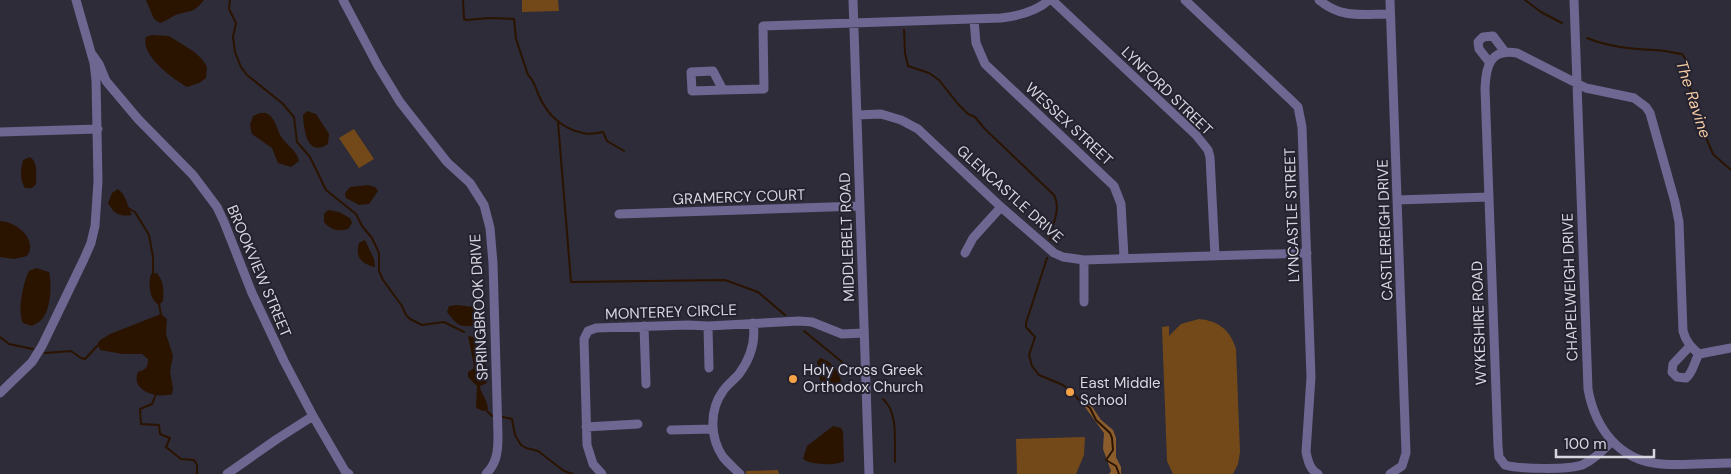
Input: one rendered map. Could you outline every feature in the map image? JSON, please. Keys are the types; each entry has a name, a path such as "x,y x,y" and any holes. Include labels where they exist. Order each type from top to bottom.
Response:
{"street":[{"path":"0,393 32,362 42,346 91,243 95,226 98,181 96,80 92,54 76,0"},
{"name":"SPRINGBROOK DRIVE","path":"343,0 378,66 400,102 447,162 476,191 486,212 490,228 492,263 498,453 486,474"},
{"name":"MIDDLEBELT ROAD","path":"852,0 869,474"},
{"path":"722,90 764,89 763,26 974,20 1017,16 1032,11 1050,0"},
{"name":"LYNFORD STREET","path":"1050,0 1196,135 1208,150 1211,165 1215,256"},
{"name":"LYNCASTLE STREET","path":"1185,0 1298,107 1302,126 1311,377 1306,452 1311,468 1318,474"},
{"path":"1319,0 1335,11 1344,14 1390,14"},
{"name":"CASTLEREIGH DRIVE","path":"1390,0 1405,459 1402,466 1390,474"},
{"name":"CHAPELWEIGH DRIVE","path":"1574,0 1588,389 1590,401 1599,425 1612,441 1625,452 1652,463 1731,463"},
{"name":"WESSEX STREET","path":"974,20 976,43 986,64 1114,186 1121,204 1124,258"},
{"path":"1505,52 1494,36 1483,36 1478,42 1479,50 1490,63 1500,53 1517,53 1586,88 1634,98 1646,107 1650,113 1676,202 1680,234 1683,331 1690,346 1699,354"},
{"name":"BROOKVIEW STREET","path":"92,54 99,64 106,81 138,119 188,170 217,207 265,322 313,416"},
{"name":"WYKESHIRE ROAD","path":"1490,63 1486,68 1485,88 1499,457 1504,465 1519,468 1572,467 1582,465 1597,456 1612,441"},
{"name":"GLENCASTLE DRIVE","path":"857,115 881,114 901,120 918,129 1001,207 1054,253 1063,258 1084,260 1307,253"},
{"path":"0,132 98,129"},
{"path":"1398,200 1489,197"},
{"name":"GRAMERCY COURT","path":"619,214 860,206"},
{"path":"965,253 973,238 1001,207"},
{"path":"1084,260 1084,302"},
{"name":"MONTEREY CIRCLE","path":"602,474 593,464 589,454 586,427 584,339 588,331 596,328 708,326 798,321 812,322 842,334 864,333"},
{"name":"MONTEREY CIRCLE","path":"740,474 723,457 712,428 715,406 723,390 739,374 748,357 755,334 753,323"},
{"path":"644,326 646,384"},
{"path":"708,326 709,368"},
{"path":"1690,346 1673,364 1672,372 1677,377 1686,378 1691,374 1699,354 1731,348"},
{"path":"227,474 313,416 345,471 349,474"},
{"path":"586,427 638,424"},
{"path":"671,430 712,428"}],"shaded area":[{"path":"146,0 204,0 193,10 160,23 154,19"},
{"path":"522,0 558,0 559,11 522,12"},
{"path":"152,35 169,36 193,51 202,59 207,67 206,78 199,83 187,87 166,72 153,59 145,44 146,37"},
{"path":"307,111 316,114 329,134 328,144 321,147 311,145 304,128 303,115"},
{"path":"266,113 271,116 282,138 296,154 299,161 291,167 278,163 272,148 252,134 250,125 253,116"},
{"path":"354,129 374,159 359,168 339,138"},
{"path":"30,157 35,165 36,184 32,188 25,188 21,178 23,160"},
{"path":"368,185 375,187 378,191 369,204 359,205 346,198 345,193 350,187"},
{"path":"118,189 125,198 132,215 124,216 118,214 108,203 112,193"},
{"path":"328,210 339,212 350,218 352,223 348,229 335,230 327,225 324,222 324,214"},
{"path":"0,221 16,226 25,234 30,243 30,250 27,256 14,259 0,257"},
{"path":"365,240 374,259 375,267 366,264 360,259 358,252 359,243"},
{"path":"36,268 49,272 50,296 45,315 32,326 23,323 21,304 29,271"},
{"path":"157,273 163,290 163,301 159,305 151,295 150,287 151,274"},
{"path":"449,306 474,307 475,321 472,326 460,325 447,312"},
{"path":"161,314 167,319 166,334 173,356 170,371 173,389 172,394 166,395 147,392 138,384 138,372 146,368 148,362 148,359 142,354 123,354 100,350 98,344 99,341 110,334"},
{"path":"1199,319 1218,324 1223,328 1234,342 1236,349 1240,452 1238,464 1233,474 1173,474 1167,461 1162,327 1169,326 1169,336 1181,324"},
{"path":"468,336 473,337 476,342 487,371 487,383 480,386 488,409 483,411 476,408 477,386 468,377 468,372 474,366"},
{"path":"820,358 831,363 838,373 841,381 835,390 825,388 820,380 817,362"},
{"path":"1089,402 1101,420 1113,430 1116,438 1116,457 1121,467 1121,474 1109,474 1111,471 1103,449 1104,433 1085,407"},
{"path":"833,426 841,428 843,432 844,461 835,464 824,464 812,463 803,459 807,446"},
{"path":"1085,437 1084,455 1076,474 1017,474 1016,439"},
{"path":"778,470 779,474 746,474 746,471"}],"waterway":[{"path":"230,0 229,9 236,23 233,37 235,52 241,67 247,75 282,103 294,117 297,142 310,157 326,190 356,214 362,226 372,238 379,253 379,271 406,315 422,325 444,322 464,332"},
{"path":"463,0 464,19 466,20 489,18 514,19 516,39 528,75 542,103 556,120 575,131 590,134 603,132 607,141 624,151"},
{"name":"The Ravine","path":"1525,0 1541,12 1562,23"},
{"path":"904,30 905,53 908,66 929,73 939,80 958,104 968,114 975,117 984,128 1054,195 1057,212 1050,240"},
{"name":"The Ravine","path":"1587,38 1620,47 1661,50 1682,54 1685,58 1689,85 1707,140 1713,154 1731,170"},
{"path":"558,122 571,282 725,280 758,292 785,315"},
{"path":"128,208 135,212 149,235 153,257 153,274"},
{"path":"1047,258 1026,323 1026,327 1035,337 1029,355 1032,366 1039,375 1063,385 1090,408 1096,420 1110,433 1113,450 1106,460 1116,466 1119,474"},
{"path":"159,303 161,316"},
{"path":"804,331 847,366"},
{"path":"0,337 9,344 33,349"},
{"path":"45,353 71,351 85,359 100,343"},
{"path":"848,366 855,373"},
{"path":"156,394 152,404 140,409 141,424 159,425 160,434 170,438 166,447 181,459 194,460 197,465 197,474"},
{"path":"883,399 888,405 894,420 895,462"},
{"path":"485,409 492,416"},
{"path":"503,417 512,419 515,435 521,445 538,451 564,471 573,474"}],"place":[{"name":"Holy Cross Greek Orthodox Church","path":"793,379"},
{"name":"East Middle School","path":"1070,392"}]}
